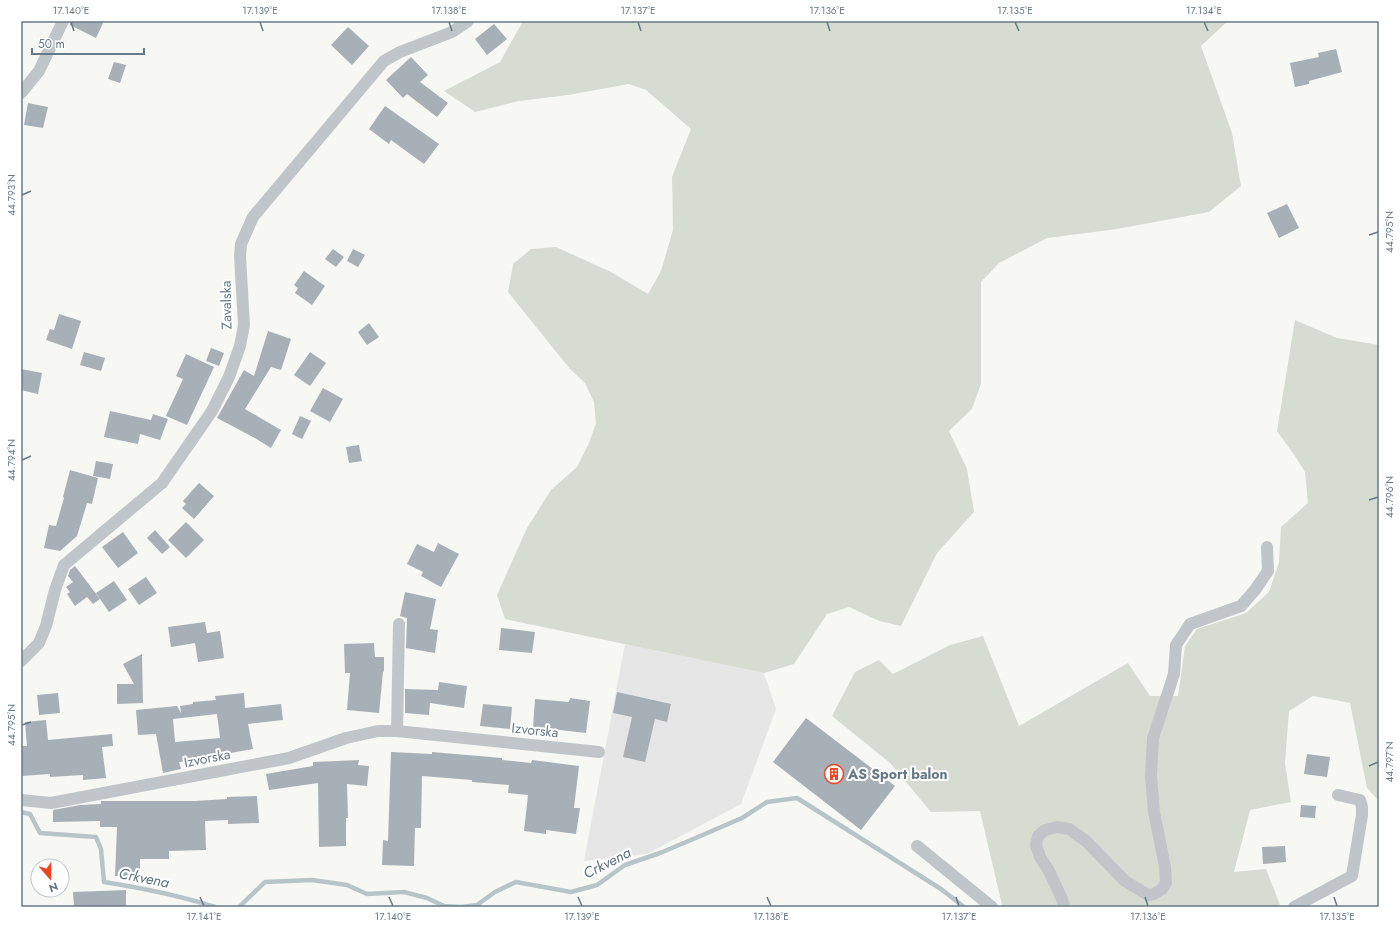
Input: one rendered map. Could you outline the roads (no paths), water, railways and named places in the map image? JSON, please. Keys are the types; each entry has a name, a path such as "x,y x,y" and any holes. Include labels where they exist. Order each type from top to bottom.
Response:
{"street":[{"path":"21,93 39,71 63,21"},
{"name":"Zavalska","path":"21,661 39,643 46,626 55,590 64,565 162,483 212,411 229,377 240,346 244,325 240,256 241,244 253,217 384,61 400,52 452,32 468,21"},
{"path":"1064,907 1062,899 1049,871 1040,857 1036,845 1038,836 1045,830 1057,827 1069,829 1086,841 1125,881 1148,895 1154,894 1162,889 1166,883 1165,867 1154,812 1152,776 1153,738 1174,674 1176,645 1190,624 1241,606 1255,590 1268,571 1267,547"},
{"path":"397,731 399,624"},
{"name":"Izvorska","path":"21,800 52,803 289,758 346,738 378,731 397,731 599,752"},
{"path":"1294,907 1352,876 1362,807 1360,800 1338,795"},
{"path":"917,846 992,907"}],"waterway":[{"name":"Crkvena","path":"239,907 265,882 312,880 347,885 367,894 404,892 427,898 444,906 461,907 477,905 495,892 516,882 571,892 597,885 625,865 660,853 742,818 767,802 797,798 941,889 964,907"},
{"name":"Crkvena","path":"21,812 30,814 40,833 96,837 101,849 104,882 160,892 215,907"}],"place":[{"name":"AS Sport balon","path":"834,774"}]}
